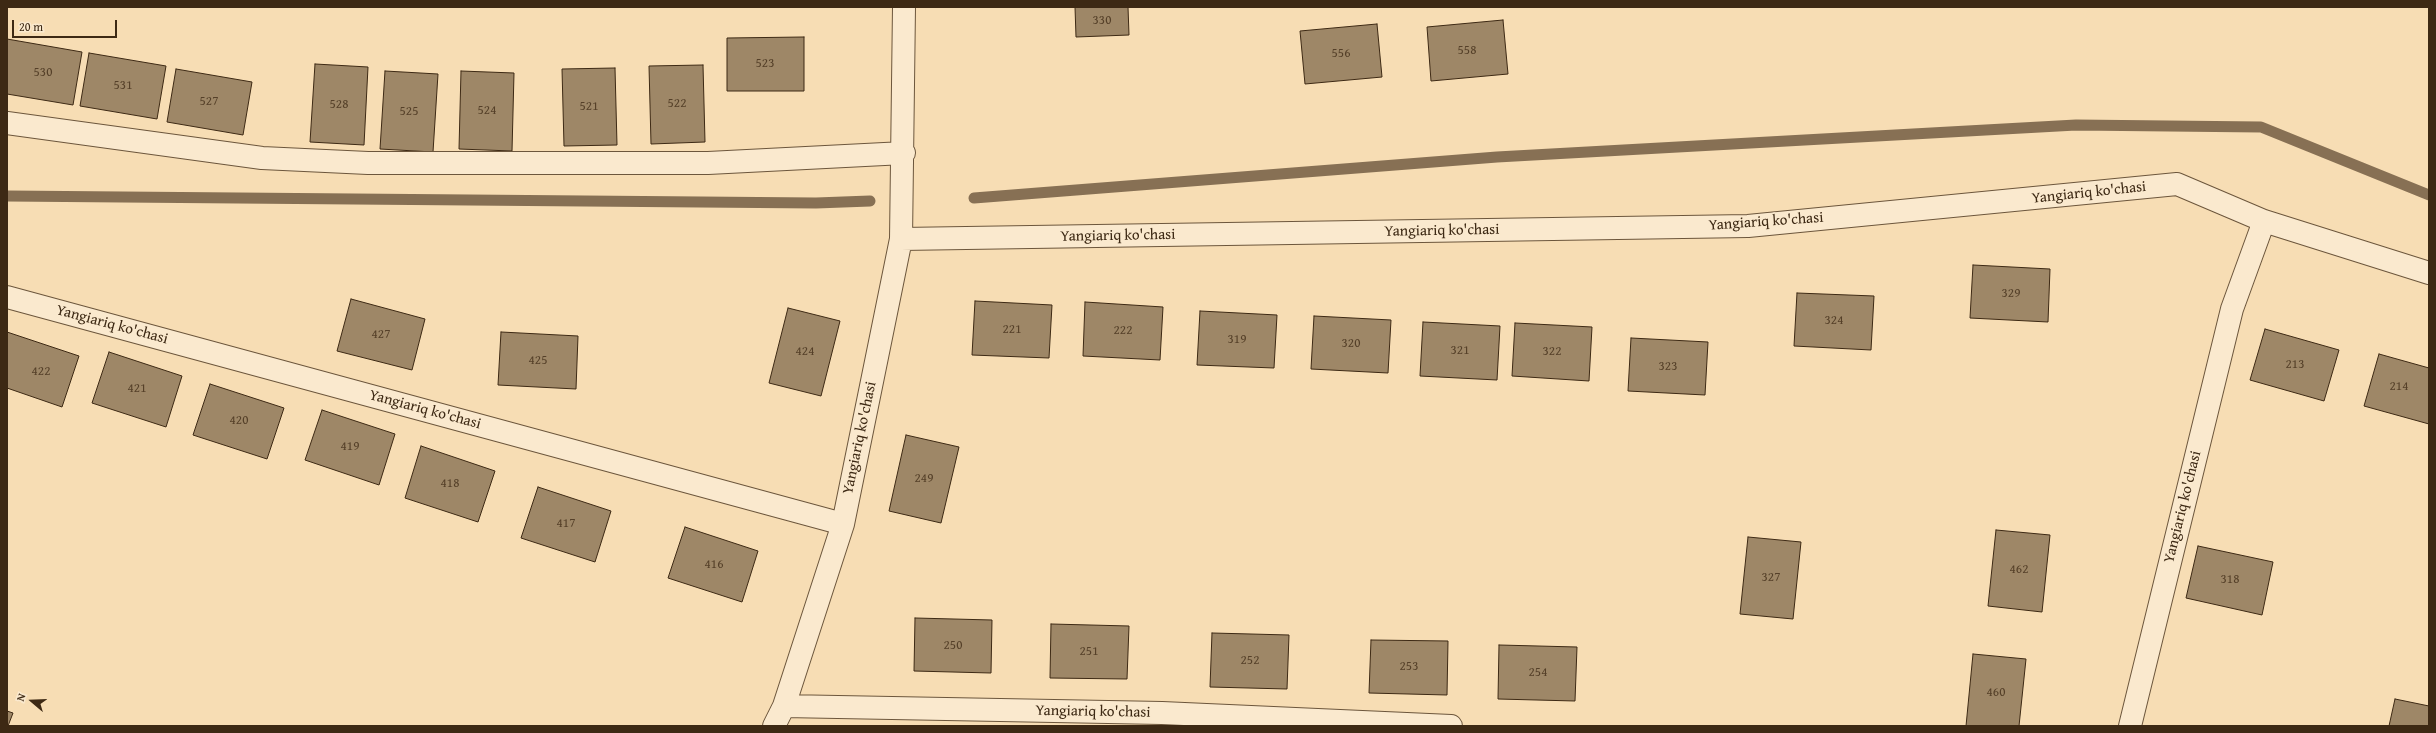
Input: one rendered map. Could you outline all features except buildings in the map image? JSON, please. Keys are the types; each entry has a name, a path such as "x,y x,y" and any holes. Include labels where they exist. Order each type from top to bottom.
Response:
{"street":[{"path":"901,239 904,153 904,7"},
{"path":"7,123 262,158 368,163 708,163 904,153"},
{"name":"Yangiariq ko'chasi","path":"774,726 784,706 842,524 901,239 1748,226 2177,184 2264,221 2429,273"},
{"name":"Yangiariq ko'chasi","path":"2130,726 2232,309 2264,221"},
{"name":"Yangiariq ko'chasi","path":"7,297 842,524"},
{"name":"Yangiariq ko'chasi","path":"784,706 1162,713 1451,726"}],"waterway":[{"path":"974,198 1497,157 2076,125 2261,127 2429,195"},
{"path":"7,196 816,203 870,201"}]}
